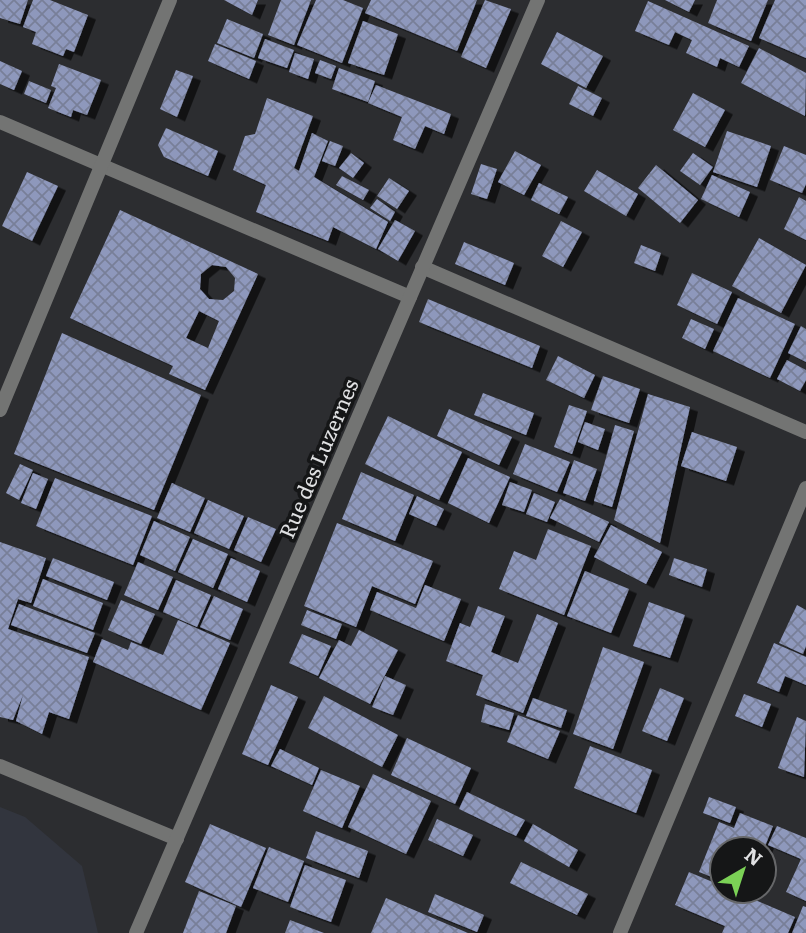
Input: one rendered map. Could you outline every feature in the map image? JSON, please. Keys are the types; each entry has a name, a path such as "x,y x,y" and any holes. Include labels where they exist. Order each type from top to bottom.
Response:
{"street":[{"path":"0,410 170,0"},
{"name":"Rue des Luzernes","path":"136,933 538,0"},
{"path":"0,122 410,297"},
{"path":"422,267 806,432"},
{"path":"620,933 806,488"},
{"path":"0,766 177,839"}],"shaded area":[{"path":"0,807 25,817 82,866 98,933 0,933"}],"building":[{"path":"0,0 28,0 20,24 0,18"},
{"path":"33,0 50,0 88,15 74,52 66,49 63,56 32,44 36,32 23,27"},
{"path":"224,0 258,0 252,15"},
{"path":"281,0 311,0 294,45 268,35"},
{"path":"316,0 343,0 363,8 342,63 297,45"},
{"path":"371,0 477,0 457,51 365,13"},
{"path":"485,0 511,9 486,68 461,57"},
{"path":"665,0 695,0 689,12"},
{"path":"717,0 768,0 751,41 708,23"},
{"path":"775,0 806,0 806,58 759,38"},
{"path":"648,1 749,46 739,67 720,58 717,67 686,53 692,40 675,32 669,45 635,31"},
{"path":"227,19 263,34 254,58 217,43"},
{"path":"363,21 398,34 384,75 348,63"},
{"path":"557,32 603,56 586,88 541,64"},
{"path":"265,39 294,50 287,68 258,58"},
{"path":"215,44 256,61 249,79 208,61"},
{"path":"759,48 806,73 805,116 741,83"},
{"path":"295,53 314,59 308,79 289,72"},
{"path":"320,60 336,66 331,79 315,73"},
{"path":"0,61 22,71 14,90 0,84"},
{"path":"59,64 101,80 87,115 73,110 71,117 48,108 56,88 51,86"},
{"path":"339,68 375,81 368,102 332,89"},
{"path":"176,70 193,76 177,117 160,109"},
{"path":"29,81 51,90 46,103 24,94"},
{"path":"376,85 451,114 444,134 425,126 415,149 393,140 402,117 368,103"},
{"path":"578,86 602,98 593,116 569,104"},
{"path":"693,93 725,110 705,147 673,130"},
{"path":"267,98 313,116 294,168 299,171 312,133 328,141 314,177 388,222 376,249 333,227 328,241 256,212 266,185 233,170 245,136 255,134"},
{"path":"166,128 218,151 208,176 164,157 158,145"},
{"path":"727,131 771,146 757,187 713,172"},
{"path":"330,141 343,146 335,166 322,161"},
{"path":"784,146 806,155 806,184 802,193 770,180"},
{"path":"515,151 541,165 524,195 498,182"},
{"path":"351,153 364,163 353,178 339,168"},
{"path":"693,153 713,167 700,185 680,171"},
{"path":"481,164 497,169 487,199 471,194"},
{"path":"656,165 698,200 680,223 638,188"},
{"path":"597,170 638,194 626,216 584,191"},
{"path":"27,172 58,186 32,241 2,226"},
{"path":"712,175 750,192 739,217 701,199"},
{"path":"342,176 369,190 363,200 336,185"},
{"path":"389,178 409,191 397,209 377,196"},
{"path":"539,183 568,197 559,214 531,200"},
{"path":"799,197 806,201 806,240 784,229"},
{"path":"377,199 395,212 390,221 370,208"},
{"path":"120,210 258,274 205,390 169,374 173,366 70,318","holes":["212,265 226,267 235,278 234,291 223,300 209,299 200,289 201,274","199,311 219,321 208,348 186,338"]},
{"path":"395,220 415,231 398,261 378,249"},
{"path":"561,221 582,232 563,267 542,256"},
{"path":"759,238 806,265 781,313 732,286"},
{"path":"464,242 514,263 505,285 455,264"},
{"path":"641,245 661,253 655,271 634,263"},
{"path":"692,273 732,292 717,324 677,305"},
{"path":"738,298 795,324 770,378 713,351"},
{"path":"428,299 540,346 532,368 419,322"},
{"path":"691,319 714,329 705,349 682,338"},
{"path":"801,326 806,329 806,362 788,353"},
{"path":"62,333 201,395 154,510 14,454"},
{"path":"558,356 595,375 584,398 546,380"},
{"path":"787,360 806,370 806,380 800,391 777,379"},
{"path":"603,376 640,389 629,423 591,410"},
{"path":"483,393 534,413 526,435 474,415"},
{"path":"648,394 690,407 660,543 614,520"},
{"path":"569,405 587,411 572,454 554,447"},
{"path":"449,409 512,437 499,465 437,436"},
{"path":"388,416 462,452 439,500 365,464"},
{"path":"585,422 605,429 598,450 578,442"},
{"path":"615,425 634,431 612,507 594,501"},
{"path":"692,432 737,447 726,481 681,466"},
{"path":"525,444 570,462 557,492 513,474"},
{"path":"468,458 510,477 489,523 448,503"},
{"path":"574,460 597,469 585,501 563,493"},
{"path":"20,464 33,470 19,500 6,493"},
{"path":"361,472 414,495 395,541 342,519"},
{"path":"33,473 48,479 36,509 21,503"},
{"path":"55,478 152,516 133,565 36,526"},
{"path":"510,482 532,490 524,512 502,505"},
{"path":"172,483 205,498 190,532 157,518"},
{"path":"534,493 555,502 547,522 526,514"},
{"path":"417,496 444,509 436,526 409,514"},
{"path":"560,499 609,522 599,542 550,518"},
{"path":"208,500 244,516 229,549 194,533"},
{"path":"248,517 276,529 261,562 234,550"},
{"path":"154,521 190,537 175,571 140,555"},
{"path":"337,523 433,561 415,604 372,586 356,627 304,606"},
{"path":"611,525 662,552 646,584 594,557"},
{"path":"548,529 591,546 564,615 499,589 514,551 536,560"},
{"path":"193,539 228,554 213,588 178,572"},
{"path":"0,542 46,558 31,603 18,599 8,629 89,657 69,719 49,712 42,734 16,721 23,695 13,720 0,717"},
{"path":"53,558 114,582 107,600 46,576"},
{"path":"231,558 260,571 247,602 218,589"},
{"path":"674,558 707,569 702,587 669,575"},
{"path":"138,562 173,577 158,610 124,595"},
{"path":"585,571 629,589 611,633 567,616"},
{"path":"43,579 103,603 93,630 33,606"},
{"path":"176,580 211,595 197,627 163,612"},
{"path":"425,585 461,599 444,641 370,610 377,592 416,608"},
{"path":"214,596 243,609 230,640 200,627"},
{"path":"121,600 155,614 141,644 108,630"},
{"path":"649,602 685,615 670,658 633,646"},
{"path":"19,604 95,633 87,653 11,625"},
{"path":"797,605 806,610 806,646 803,654 779,643"},
{"path":"478,606 505,616 491,652 518,663 537,614 558,623 523,713 476,695 483,675 446,661 460,623 470,627"},
{"path":"307,610 342,624 336,639 301,625"},
{"path":"178,620 230,643 201,710 93,662 102,639 128,650 131,642 163,655"},
{"path":"359,630 398,650 370,704 319,678 339,640 351,646"},
{"path":"302,634 331,646 318,676 289,663"},
{"path":"774,643 806,657 806,685 785,676 779,692 757,683"},
{"path":"603,647 644,662 613,749 573,734"},
{"path":"385,676 406,685 393,715 372,707"},
{"path":"271,685 298,697 268,765 242,754"},
{"path":"660,688 684,698 667,741 642,731"},
{"path":"744,694 771,704 762,727 735,716"},
{"path":"324,696 398,735 382,767 308,728"},
{"path":"533,698 567,710 561,728 526,716"},
{"path":"485,704 514,713 509,730 481,722"},
{"path":"518,715 560,731 548,759 507,742"},
{"path":"797,717 806,721 804,777 778,768"},
{"path":"407,738 471,768 455,804 391,775"},
{"path":"590,746 652,770 636,813 574,788"},
{"path":"280,749 319,768 312,785 271,766"},
{"path":"321,770 360,786 342,828 303,811"},
{"path":"373,774 431,801 406,854 348,827"},
{"path":"467,792 525,820 516,836 459,809"},
{"path":"709,797 736,807 730,823 703,813"},
{"path":"740,813 773,826 769,835 714,835 719,822 734,828"},
{"path":"437,819 473,835 463,856 428,840"},
{"path":"210,824 266,848 241,907 185,882"},
{"path":"533,824 578,850 569,867 524,841"},
{"path":"777,826 806,838 806,901 786,892 801,859 778,849 778,835 773,835"},
{"path":"316,831 368,851 359,878 306,858"},
{"path":"269,847 304,861 288,902 253,888"},
{"path":"708,850 708,876 699,872"},
{"path":"521,862 588,894 577,915 510,883"},
{"path":"305,865 346,880 331,922 290,907"},
{"path":"689,872 708,880 708,905 767,905 795,917 788,933 722,933 725,926 675,905"},
{"path":"199,891 236,906 226,933 183,933"},
{"path":"435,894 484,915 477,932 428,912"},
{"path":"386,898 468,933 371,933"},
{"path":"803,906 806,907 806,933 792,933"},
{"path":"290,920 324,933 285,933"}]}
